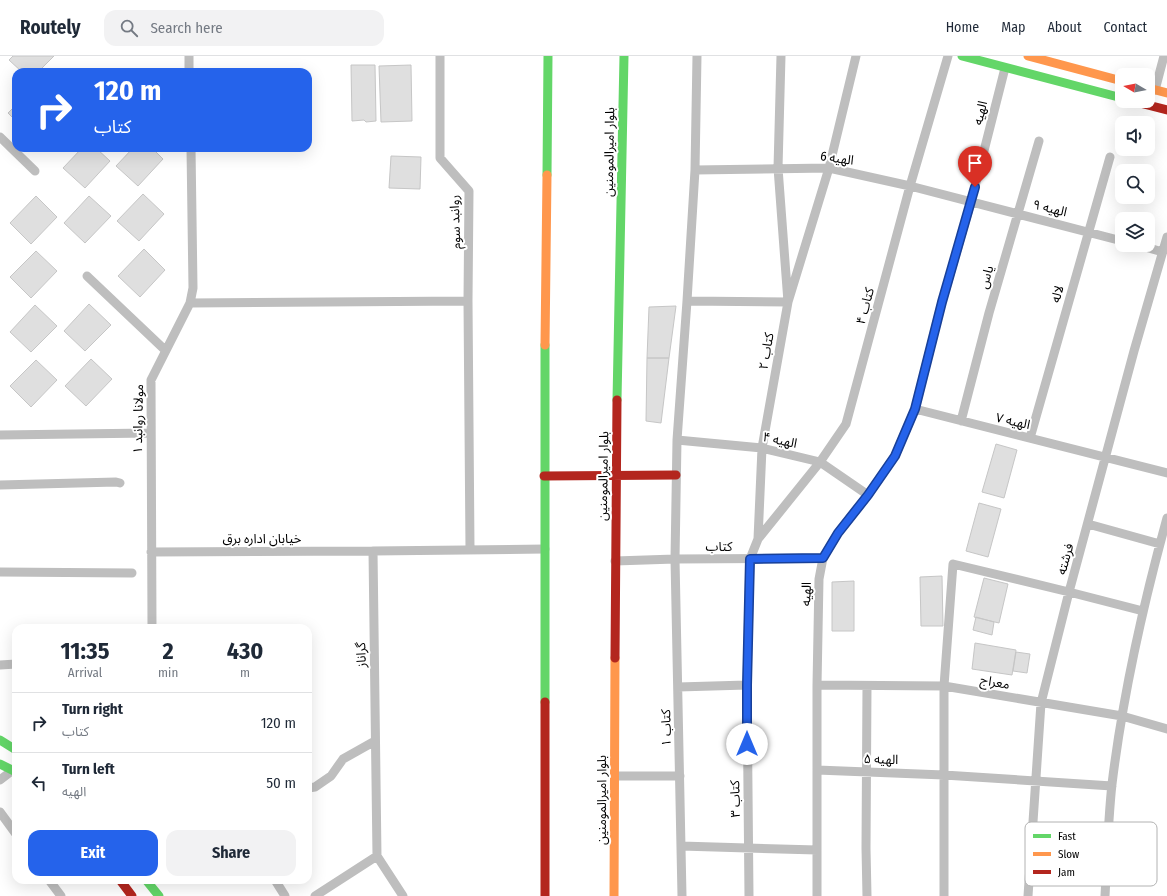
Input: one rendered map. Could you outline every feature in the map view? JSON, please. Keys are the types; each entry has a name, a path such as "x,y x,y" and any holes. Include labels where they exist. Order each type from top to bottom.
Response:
{"street":[{"path":"189,56 189,68"},
{"name":"روانبد سوم","path":"440,56 440,158 469,191 468,301 470,550"},
{"path":"545,896 544,476 548,56"},
{"name":"بلوار امیرالمومنین","path":"614,896 616,476 624,56"},
{"name":"کتاب ۱","path":"682,896 675,559 676,475 695,170 697,56"},
{"name":"کتاب ۲","path":"758,539 762,448 788,302 778,168 781,56"},
{"path":"687,301 788,302 829,168 856,56"},
{"name":"کتاب ۴","path":"758,539 820,462 846,424 910,186 948,56"},
{"path":"962,56 1115,96"},
{"path":"1028,56 1061,60 1115,79"},
{"path":"1155,81 1164,56"},
{"name":"الهیه","path":"817,896 816,685 819,579 823,558 838,533 868,495 895,456 915,409 942,302 971,202 1005,68"},
{"path":"1155,90 1167,92"},
{"path":"1155,107 1167,110"},
{"path":"0,137 12,149"},
{"name":"یاس","path":"961,421 989,313 1039,141"},
{"path":"15,152 35,171"},
{"name":"مولانا روانبد ۱","path":"152,624 150,433 151,380 190,303 193,288 190,152"},
{"name":"لاله","path":"1030,438 1110,157"},
{"name":"الهیه 6","path":"695,170 829,168 910,186 971,202"},
{"name":"الهیه ۹","path":"971,202 1115,239"},
{"name":"فرشته","path":"1033,822 1041,703 1069,592 1134,351 1167,237"},
{"path":"1155,250 1163,252"},
{"path":"87,276 165,350"},
{"path":"190,303 468,301"},
{"name":"الهیه ۷","path":"915,409 1106,456 1167,473"},
{"path":"0,435 150,433"},
{"name":"الهیه ۴","path":"677,440 762,448 820,462 868,495"},
{"path":"544,476 676,475"},
{"path":"0,485 116,482 120,484"},
{"path":"1110,822 1112,786 1122,716 1143,611 1167,518"},
{"path":"1088,524 1160,544"},
{"path":"750,559 758,539"},
{"path":"373,551 545,550"},
{"name":"خیابان اداره برق","path":"151,552 373,551"},
{"name":"گراناز","path":"373,551 377,856"},
{"name":"کتاب","path":"615,561 823,558"},
{"name":"کتاب ۳","path":"749,896 747,685 750,559"},
{"path":"944,896 944,686 953,564 1143,611"},
{"path":"0,572 132,573"},
{"path":"0,664 12,664"},
{"path":"678,687 747,685"},
{"name":"معراج","path":"816,685 944,686 1122,716 1167,729"},
{"path":"866,686 867,896"},
{"path":"0,740 12,748"},
{"path":"312,787 331,776 343,759 375,741"},
{"path":"0,764 12,770"},
{"name":"الهیه ۵","path":"817,770 944,775 1112,786"},
{"path":"0,780 12,773"},
{"path":"614,776 680,776"},
{"path":"0,812 12,828"},
{"path":"681,846 817,850"},
{"path":"315,896 377,856 403,896"},
{"path":"52,884 61,896"},
{"path":"123,884 132,896"},
{"path":"149,884 158,896"},
{"path":"278,884 285,896"},
{"name":"فرشته","path":"1028,896 1029,886"},
{"path":"1105,896 1106,886"}],"building":[{"path":"13,56 54,56 42,68 18,68 9,60"},
{"path":"351,65 375,65 376,121 352,121"},
{"path":"411,65 412,121 381,122 379,66"},
{"path":"12,109 12,117 8,113"},
{"path":"78,152 100,152 110,161 85,188 63,168"},
{"path":"129,152 156,152 163,159 138,186 116,166"},
{"path":"391,156 421,157 420,189 389,188"},
{"path":"143,194 164,214 139,241 117,221"},
{"path":"36,196 57,217 31,244 10,223"},
{"path":"89,196 111,216 85,243 64,223"},
{"path":"144,249 165,270 140,297 118,276"},
{"path":"36,251 57,271 31,298 10,277"},
{"path":"89,304 111,325 85,351 64,331"},
{"path":"35,305 57,326 31,352 10,332"},
{"path":"676,306 669,358 647,358 649,307"},
{"path":"647,358 669,358 661,423 646,421"},
{"path":"91,359 112,379 86,406 65,386"},
{"path":"36,360 57,380 31,407 10,386"},
{"path":"996,444 1017,450 1004,498 982,492"},
{"path":"979,503 1001,509 988,557 966,551"},
{"path":"942,576 943,626 921,626 920,577"},
{"path":"984,578 1008,584 999,623 974,617"},
{"path":"854,581 854,631 832,631 832,582"},
{"path":"976,617 994,622 992,635 973,630"},
{"path":"975,643 1016,650 1012,675 972,669"},
{"path":"1016,652 1030,654 1027,673 1013,671"}],"traffic: fast":[{"path":"547,175 548,56"},
{"path":"617,400 624,56"},
{"path":"962,56 1115,96"},
{"path":"545,345 545,702"},
{"path":"0,740 12,748"},
{"path":"0,764 12,770"},
{"path":"149,884 159,896"}],"traffic: slow":[{"path":"1028,56 1115,79"},
{"path":"1155,90 1167,93"},
{"path":"545,345 547,175"},
{"path":"614,896 615,658"}],"traffic: jam":[{"path":"1155,107 1167,110"},
{"path":"615,658 617,400"},
{"path":"544,476 676,475"},
{"path":"545,702 545,896"},
{"path":"123,884 132,896"}],"route":[{"path":"747,744 750,559 823,558 838,533 868,495 895,456 915,409 942,302 975,187"}]}
